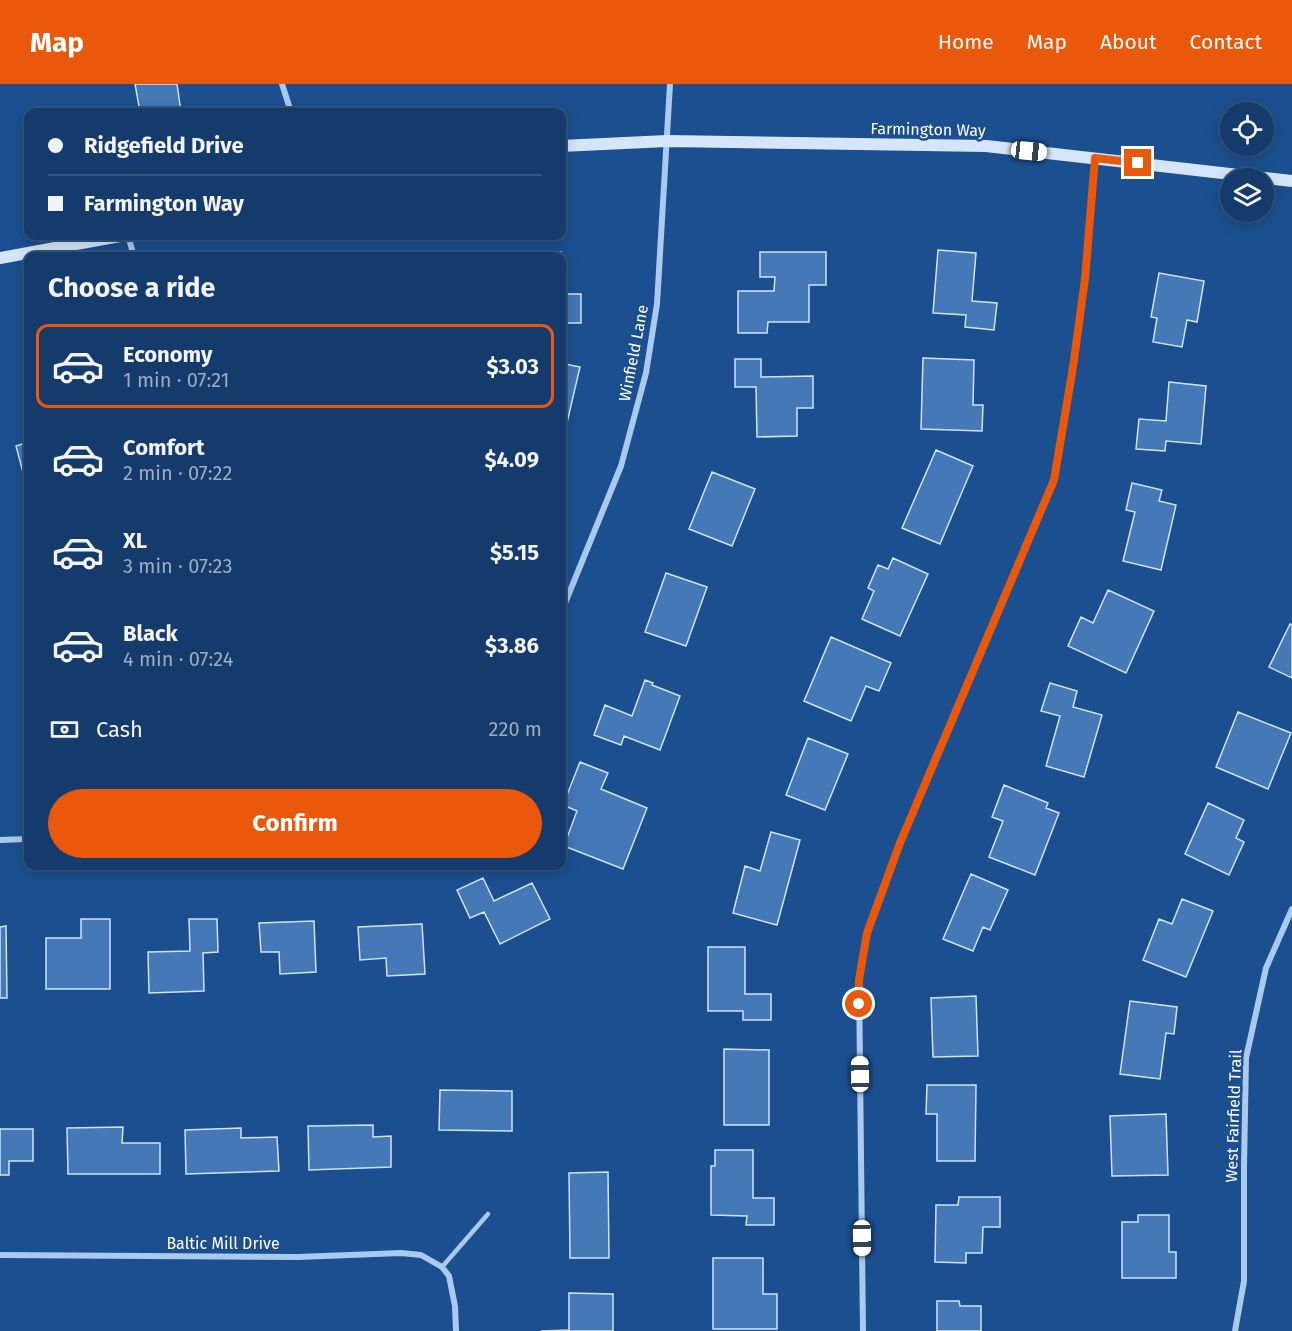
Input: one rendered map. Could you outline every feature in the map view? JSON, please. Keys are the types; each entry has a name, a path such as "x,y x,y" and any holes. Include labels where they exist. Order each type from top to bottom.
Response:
{"street":[{"path":"282,84 290,108"},
{"name":"Winfield Lane","path":"566,601 621,466 646,373 657,304 670,84"},
{"name":"Farmington Way","path":"566,146 667,141 986,146 1292,181"},
{"path":"862,1331 859,980 867,933 900,843 1054,480 1085,279 1095,158"},
{"path":"33,252 98,240"},
{"path":"0,258 24,254"},
{"path":"0,840 24,839"},
{"name":"West Fairfield Trail","path":"1235,1331 1244,1281 1246,1058 1266,968 1292,909"},
{"name":"Baltic Mill Drive","path":"0,1255 298,1257 401,1253 421,1255 442,1267"},
{"path":"442,1267 449,1276 455,1306 456,1331"}],"lane":[{"path":"442,1267 488,1214"}],"building":[{"path":"135,84 177,84 180,108 139,108"},
{"path":"938,250 976,253 972,301 997,303 994,330 965,327 966,315 933,313"},
{"path":"760,252 826,252 826,285 809,285 809,322 768,322 767,333 738,333 738,291 774,291 775,277 760,277"},
{"path":"1159,273 1204,281 1197,322 1187,320 1182,347 1153,342 1157,318 1151,317"},
{"path":"566,294 581,294 581,323 566,323"},
{"path":"923,358 974,360 973,405 983,405 982,431 921,429"},
{"path":"735,359 761,359 761,377 813,376 813,408 797,408 797,436 757,437 756,387 735,387"},
{"path":"566,364 580,367 566,427"},
{"path":"1169,382 1206,386 1201,444 1166,441 1165,451 1136,449 1139,419 1166,421"},
{"path":"24,443 24,476 16,446"},
{"path":"936,450 973,466 940,544 902,528"},
{"path":"712,472 755,489 732,546 689,529"},
{"path":"1132,483 1162,490 1159,501 1176,505 1161,570 1123,561 1135,512 1126,510"},
{"path":"893,558 928,574 900,636 862,619 874,591 868,588 878,565 888,569"},
{"path":"666,573 707,587 686,646 645,632"},
{"path":"1108,590 1154,611 1126,673 1068,646 1081,617 1093,623"},
{"path":"1290,624 1292,625 1292,678 1269,667"},
{"path":"831,637 891,663 879,691 866,686 851,721 804,701"},
{"path":"645,680 680,696 660,750 624,736 621,745 594,735 605,705 632,716"},
{"path":"1050,683 1077,691 1073,707 1102,715 1084,777 1046,766 1060,716 1041,711"},
{"path":"1238,712 1291,733 1268,789 1216,767"},
{"path":"808,738 848,754 825,810 786,795"},
{"path":"580,762 608,773 601,789 647,808 623,869 566,847 566,841 577,811 566,806 566,797"},
{"path":"1004,785 1048,803 1046,808 1059,813 1035,875 989,857 1003,821 992,817"},
{"path":"1208,803 1244,820 1236,838 1244,842 1229,875 1185,854"},
{"path":"771,832 800,840 777,925 733,913 745,866 760,871"},
{"path":"971,874 1008,890 990,930 983,927 973,951 943,939"},
{"path":"483,878 494,901 532,883 550,919 500,944 484,912 470,918 457,890"},
{"path":"1182,899 1213,911 1186,977 1143,960 1159,919 1172,924"},
{"path":"81,919 110,919 110,989 46,989 46,938 81,938"},
{"path":"189,919 217,919 218,952 203,953 204,991 149,993 148,952 190,951"},
{"path":"314,921 316,972 280,974 279,952 261,952 259,923"},
{"path":"422,924 425,974 387,976 386,958 360,960 358,927"},
{"path":"6,926 7,998 0,998 0,927"},
{"path":"708,947 745,947 745,994 771,994 771,1020 743,1020 743,1011 708,1011"},
{"path":"976,996 978,1056 933,1057 931,998"},
{"path":"1130,1001 1177,1007 1174,1034 1166,1033 1160,1079 1120,1074"},
{"path":"724,1049 769,1050 769,1125 724,1125"},
{"path":"927,1085 976,1085 975,1161 937,1161 937,1114 926,1114"},
{"path":"440,1090 512,1091 512,1131 439,1130"},
{"path":"1166,1114 1168,1175 1112,1176 1110,1116"},
{"path":"373,1125 373,1137 391,1136 391,1167 309,1170 308,1126"},
{"path":"123,1127 122,1143 160,1143 160,1174 68,1174 67,1128"},
{"path":"241,1128 241,1138 277,1137 279,1171 186,1174 185,1130"},
{"path":"0,1129 33,1129 33,1161 9,1161 9,1175 0,1175"},
{"path":"715,1150 753,1150 753,1198 774,1198 774,1225 746,1225 747,1216 711,1215 711,1166 715,1166"},
{"path":"608,1172 609,1258 570,1258 569,1173"},
{"path":"959,1197 1000,1197 1000,1227 983,1227 982,1253 966,1253 966,1263 935,1262 936,1205 958,1205"},
{"path":"1138,1215 1169,1215 1169,1252 1176,1252 1176,1278 1122,1278 1122,1222 1138,1222"},
{"path":"713,1258 763,1258 763,1294 777,1294 777,1329 713,1329"},
{"path":"569,1293 613,1294 613,1331 541,1331 569,1330"},
{"path":"937,1301 959,1301 960,1306 981,1306 981,1331 937,1331"}],"route":[{"path":"859,1004 859,980 867,933 900,843 1054,480 1085,279 1095,158 1138,163"}]}
